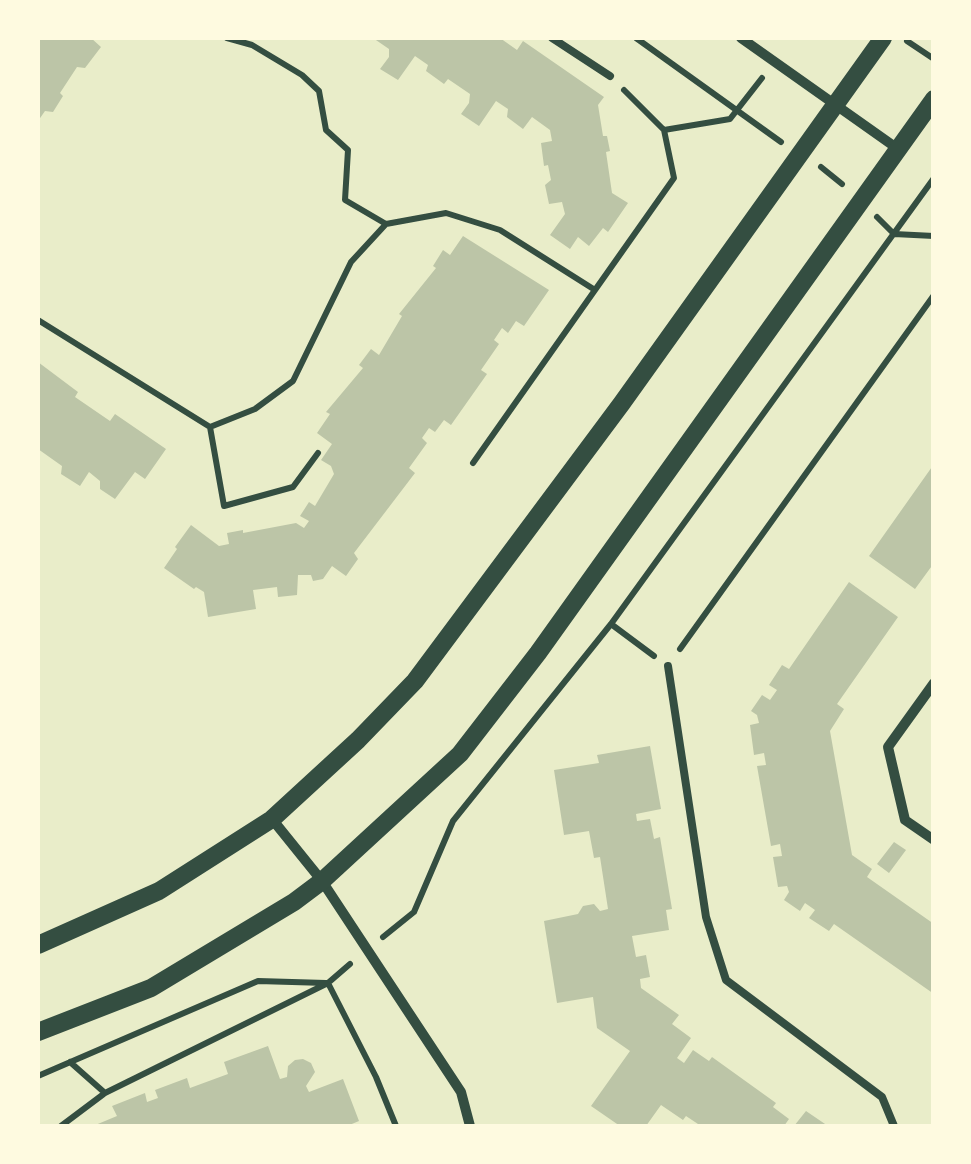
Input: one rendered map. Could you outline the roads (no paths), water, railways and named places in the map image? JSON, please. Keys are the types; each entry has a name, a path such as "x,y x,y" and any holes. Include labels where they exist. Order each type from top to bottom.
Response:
{"street":[{"path":"741,38 898,149"},
{"path":"38,945 159,891 272,819 415,681 633,387 883,38"},
{"path":"38,1032 151,988 294,902 460,754 538,653 934,99"},
{"path":"934,683 888,747 905,820 934,840"},
{"path":"272,819 322,881 461,1092 470,1126"}],"lane":[{"path":"552,38 610,76"},
{"path":"668,666 706,918 726,980 882,1096 894,1126"}]}
